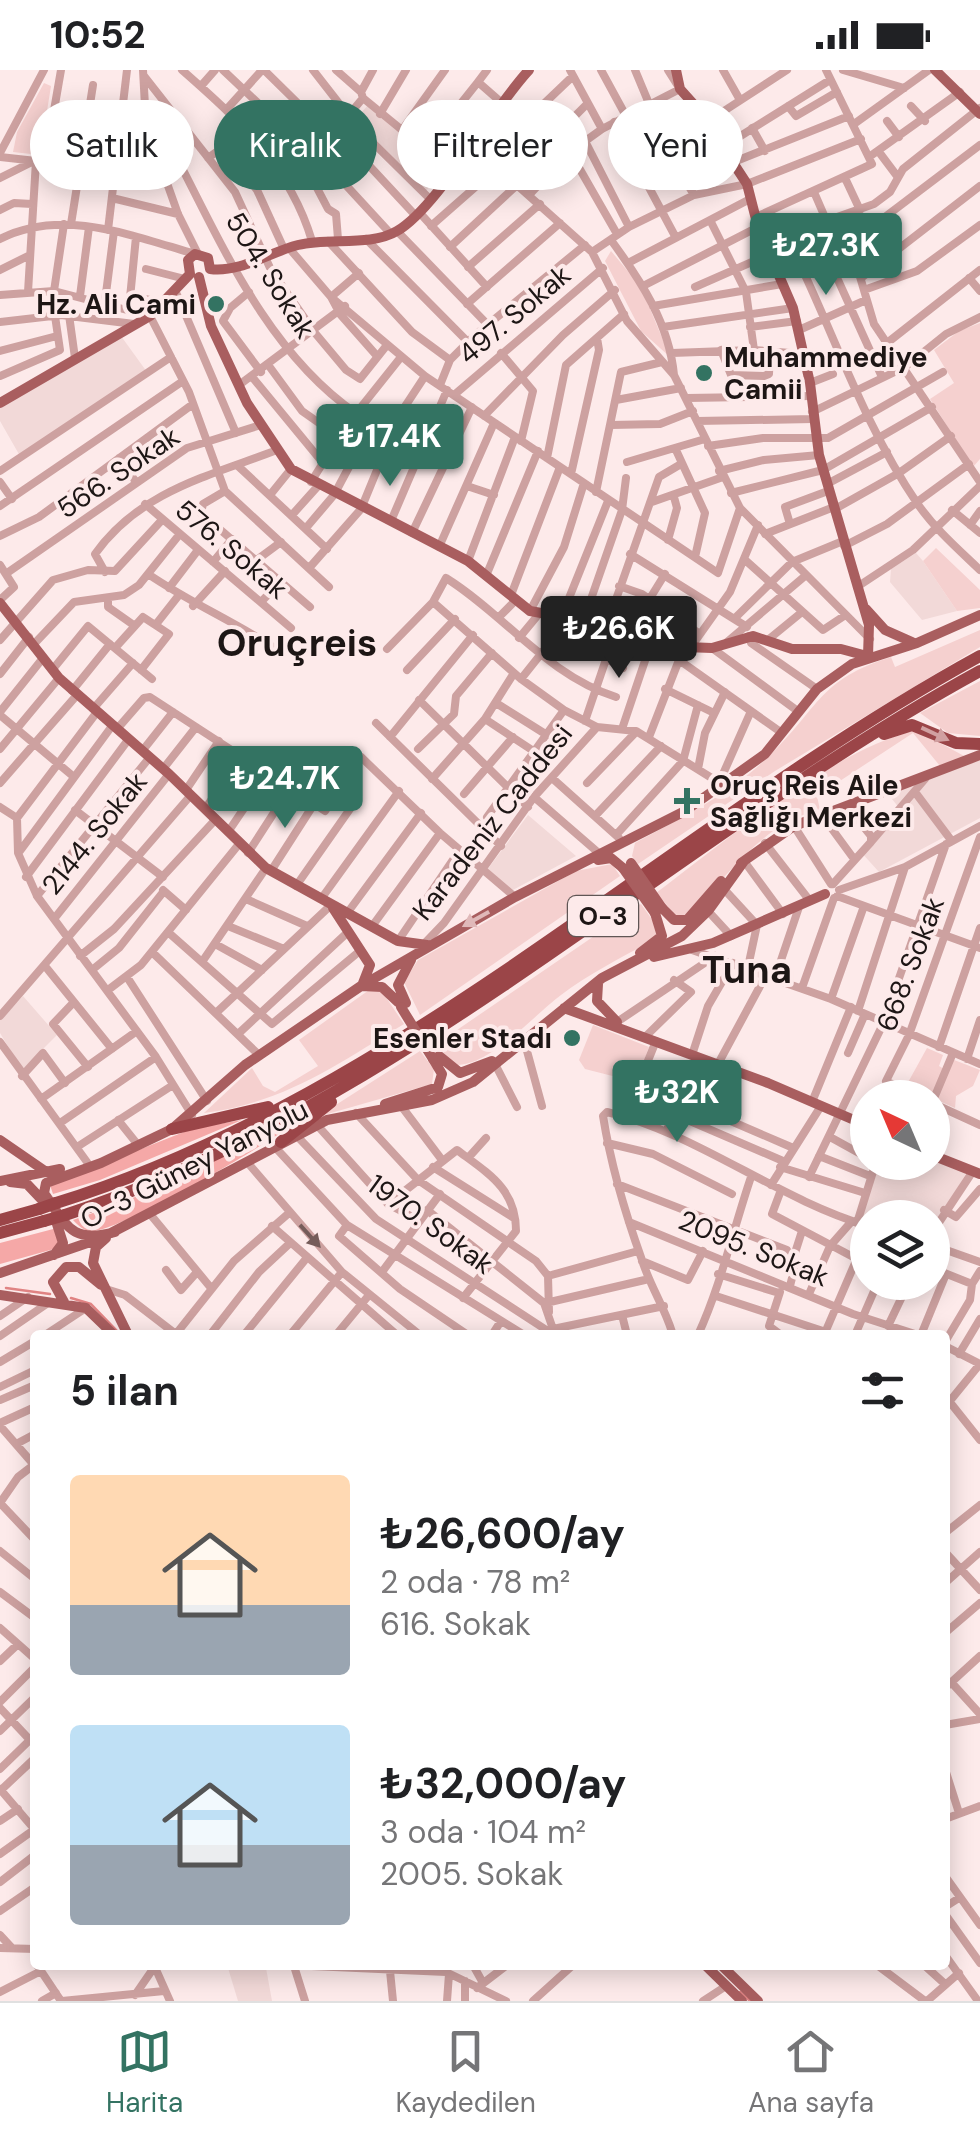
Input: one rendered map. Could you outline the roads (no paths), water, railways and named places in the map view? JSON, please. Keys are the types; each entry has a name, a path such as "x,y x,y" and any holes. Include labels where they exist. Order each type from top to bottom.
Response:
{"highway":[{"name":"O-3","path":"60,1209 172,1160 304,1094 430,1018 755,793 980,656"},
{"name":"O-3","path":"0,1234 42,1215 212,1156 376,1067 828,762 980,671"},
{"path":"828,762 905,726 927,729 956,743 980,744"},
{"path":"277,1144 376,1067"},
{"path":"172,1129 253,1112 304,1094"},
{"name":"O-3","path":"0,1220 42,1215"}],"main road":[{"path":"676,70 680,89 689,100"},
{"path":"937,70 979,111"},
{"path":"505,100 524,72"},
{"path":"743,179 798,326 819,455 872,640 868,656"},
{"path":"0,402 150,316 192,277 312,242 366,239 394,232 417,214 436,190"},
{"path":"210,270 208,258 196,254 187,265 239,386 291,470 314,484 468,560 534,613 631,629 688,647 712,648 748,632 792,649 868,656"},
{"path":"0,602 56,674 189,792 248,853 328,904 398,941 425,947"},
{"path":"865,608 898,638 916,643"},
{"path":"627,866 627,853 636,839 765,754 818,689 852,664 980,617"},
{"path":"872,640 916,643"},
{"path":"849,652 852,664"},
{"path":"658,911 674,920 687,920 744,861 794,826 980,755"},
{"path":"115,1232 89,1238 78,1236 67,1226 44,1187 56,1176 102,1163 172,1129 259,1055 361,986 425,947 601,854 620,839 636,839"},
{"path":"581,865 610,858 627,866 658,911 662,936 602,978 595,992 597,1001 620,1025"},
{"name":"O-3 Güney Yanyolu","path":"0,1274 115,1232 317,1125 356,1113 402,1107 456,1090 495,1064 602,978 682,936 708,911 744,861"},
{"path":"602,978 731,936 833,891"},
{"path":"328,904 370,969 361,986"},
{"path":"348,932 352,922 360,918"},
{"path":"682,936 682,944 691,950"},
{"path":"404,1005 399,979 425,947"},
{"path":"356,1113 438,1088 442,1074 404,1005 382,986 361,986"},
{"path":"564,1008 620,1025 850,1118"},
{"path":"436,1057 460,1073 513,1050"},
{"path":"0,1140 46,1172"},
{"path":"0,1181 86,1162 138,1145"},
{"path":"0,1181 13,1164 11,1149"},
{"path":"950,1162 977,1172"},
{"path":"0,1181 27,1184 58,1224 61,1248 45,1260"},
{"path":"115,1232 100,1242 93,1257 126,1330"},
{"path":"58,1301 53,1282 66,1267 79,1267 106,1288"},
{"path":"0,1295 86,1308 107,1330"},
{"path":"712,1970 758,2001"},
{"path":"724,1970 742,2001"}],"street":[{"path":"54,100 61,70"},
{"path":"124,100 127,70"},
{"path":"182,70 216,100"},
{"path":"201,86 216,70"},
{"path":"224,70 256,100"},
{"path":"234,100 263,70 294,100"},
{"path":"313,70 336,100"},
{"path":"336,70 397,126"},
{"path":"357,100 373,70"},
{"path":"380,114 406,70"},
{"path":"424,100 445,70"},
{"path":"464,100 488,70"},
{"path":"601,70 617,100"},
{"path":"634,70 644,100"},
{"path":"665,100 680,89 668,70"},
{"path":"723,70 740,100 787,70"},
{"path":"643,286 872,164 826,70"},
{"path":"843,70 864,72 904,88"},
{"path":"743,160 851,120 937,70"},
{"path":"30,158 1,150 43,71"},
{"path":"144,73 145,100"},
{"path":"144,73 235,192 265,257 316,333 357,378 387,345"},
{"path":"544,100 571,73 586,100"},
{"path":"743,134 830,80"},
{"path":"478,82 498,100"},
{"path":"91,100 93,85"},
{"path":"788,106 796,116 837,92"},
{"path":"870,157 925,121 960,92"},
{"path":"588,104 602,129"},
{"path":"911,106 925,121"},
{"path":"695,288 768,251 786,235 860,210 890,192 897,176 979,111"},
{"path":"887,122 900,137"},
{"path":"588,138 608,126"},
{"path":"752,128 765,151"},
{"path":"390,520 447,390 450,360 488,325 588,249 661,210 694,196 746,184 861,140"},
{"path":"852,242 980,145"},
{"path":"377,147 430,199"},
{"path":"588,149 629,227"},
{"path":"879,152 897,176"},
{"path":"208,158 214,154"},
{"path":"0,178 30,165"},
{"path":"377,173 487,287"},
{"path":"846,178 860,210"},
{"path":"861,278 980,186"},
{"path":"588,187 663,327 674,375"},
{"path":"28,292 35,190"},
{"path":"54,291 76,190"},
{"path":"105,301 113,190"},
{"path":"169,190 196,254"},
{"name":"504. Sokak","path":"193,190 233,268 291,350 319,386 357,414"},
{"path":"257,190 286,248 331,296 378,356"},
{"path":"292,190 304,212 312,242"},
{"path":"318,190 328,209 336,214 332,240 412,332 450,360"},
{"path":"350,190 488,325"},
{"path":"431,226 472,190"},
{"path":"450,247 507,190"},
{"path":"523,190 588,249 603,268 624,314 674,375 740,508 872,640"},
{"path":"529,195 534,190"},
{"path":"650,190 675,236"},
{"path":"691,190 694,196"},
{"path":"814,192 827,222"},
{"path":"112,198 178,214"},
{"path":"628,263 750,200"},
{"path":"0,210 14,204 32,204"},
{"path":"468,268 540,204"},
{"path":"304,212 328,209"},
{"path":"842,216 865,295 887,343 974,466 980,498"},
{"path":"710,220 746,292 754,350"},
{"path":"467,304 560,223"},
{"path":"0,239 31,227 68,224 111,230 196,254"},
{"path":"750,327 825,321 865,295 917,271 980,225"},
{"path":"80,296 90,227"},
{"path":"814,227 882,376"},
{"path":"786,235 868,417 899,473 935,526 980,570"},
{"path":"128,308 136,237"},
{"path":"366,239 468,342"},
{"path":"0,270 30,255"},
{"path":"685,264 697,298"},
{"name":"497. Sokak","path":"447,390 501,353 603,268"},
{"path":"146,270 192,277"},
{"path":"887,343 980,270"},
{"path":"331,296 359,273"},
{"path":"969,278 980,292"},
{"path":"653,306 782,284"},
{"path":"176,290 236,433"},
{"path":"484,416 552,345 615,290"},
{"path":"0,294 54,291 105,301 150,316 193,404 225,491 329,588"},
{"path":"249,292 223,321 257,375 323,464"},
{"path":"140,298 164,303"},
{"path":"663,327 793,308"},
{"path":"239,386 316,333 342,310"},
{"path":"342,310 425,376 718,573 740,508"},
{"path":"547,458 570,361 624,314"},
{"path":"0,376 60,350 54,316"},
{"path":"69,316 75,358"},
{"path":"0,322 69,316 136,324"},
{"path":"697,422 812,416 905,367 946,334 980,318"},
{"path":"0,352 57,336"},
{"path":"571,474 599,350 596,338"},
{"path":"552,345 570,361"},
{"path":"721,350 731,374 764,376 769,374 770,350"},
{"path":"672,353 770,350 803,354"},
{"path":"468,560 534,392 501,353"},
{"path":"0,471 171,357"},
{"path":"292,514 314,484 339,437 401,357"},
{"path":"596,492 621,372 662,362"},
{"path":"269,366 302,411 339,437"},
{"path":"627,462 706,442 763,438 817,441 868,417 943,372"},
{"path":"810,383 833,374"},
{"path":"310,568 361,508 396,428 425,376"},
{"path":"0,506 183,381"},
{"path":"616,400 681,388"},
{"path":"686,398 811,396"},
{"path":"0,536 40,517 193,404"},
{"path":"412,533 472,407"},
{"path":"731,493 823,470 932,407"},
{"path":"611,425 660,424 693,411"},
{"path":"439,547 494,423"},
{"name":"566. Sokak","path":"7,573 187,448 261,425"},
{"path":"306,528 334,495 358,450 396,428"},
{"path":"765,534 835,508 899,473 951,436"},
{"path":"105,572 95,554 144,504 217,470 277,450"},
{"path":"676,450 705,513 695,557"},
{"path":"476,599 489,578 538,451"},
{"path":"790,524 784,507 828,488 888,452"},
{"path":"652,502 674,497 721,474 764,460 819,455"},
{"path":"509,456 531,467"},
{"path":"119,458 136,482"},
{"path":"584,721 606,661 619,586 659,477 682,464"},
{"path":"238,466 327,549"},
{"path":"735,618 792,562 844,544 917,504 974,466"},
{"path":"498,618 514,597 560,467"},
{"path":"270,495 291,470"},
{"path":"583,622 622,510 626,478"},
{"path":"0,482 12,499"},
{"path":"519,638 564,548 584,484"},
{"path":"467,486 494,495"},
{"path":"857,586 912,550 977,486"},
{"path":"225,491 199,509 310,608"},
{"path":"668,540 677,508 674,497"},
{"path":"432,779 464,746 518,676 560,633 608,501"},
{"name":"576. Sokak","path":"144,504 291,628"},
{"path":"952,510 980,533"},
{"path":"970,525 980,511"},
{"path":"0,640 53,580 88,570 105,572 122,565 160,520"},
{"path":"649,737 678,660 721,608 758,525"},
{"path":"0,674 67,607 132,590 179,535"},
{"path":"213,562 232,539"},
{"path":"258,559 280,542"},
{"path":"169,588 198,550"},
{"path":"630,554 735,618 748,632 751,643 818,689"},
{"path":"744,560 823,630 844,616"},
{"path":"0,564 14,587 0,602"},
{"path":"192,606 225,572"},
{"path":"148,574 192,606 216,611 273,647"},
{"path":"631,629 664,574"},
{"path":"748,632 806,576"},
{"path":"387,649 433,602 446,578 476,599 540,657 597,691 616,696"},
{"path":"261,602 282,581"},
{"path":"619,586 649,599 700,634"},
{"path":"157,623 178,595"},
{"path":"108,598 108,607 135,626"},
{"path":"433,602 518,676 564,710 597,726 636,731 649,737 721,784 751,711"},
{"path":"768,639 802,612"},
{"path":"622,729 656,638 672,615"},
{"path":"0,784 113,646 143,617 170,634 141,670"},
{"path":"407,670 455,619"},
{"path":"0,748 88,626 152,679"},
{"path":"560,633 623,668"},
{"path":"390,737 474,635"},
{"path":"712,648 799,712"},
{"path":"418,750 454,714 456,696 492,653"},
{"path":"44,658 0,713 74,777"},
{"path":"678,660 782,734"},
{"path":"16,818 132,663"},
{"path":"665,689 714,713"},
{"path":"698,769 714,713 726,692"},
{"path":"18,854 114,728 144,698 150,697 325,810 340,788 357,799 296,886"},
{"path":"419,700 528,807"},
{"path":"496,703 547,735"},
{"path":"552,778 620,839 682,761 698,705"},
{"path":"487,817 564,710"},
{"path":"38,896 146,754 172,712"},
{"path":"485,719 536,752"},
{"path":"376,723 500,846"},
{"name":"Karadeniz Caddesi","path":"425,947 534,798 597,726"},
{"name":"2144. Sokak","path":"54,919 196,727"},
{"path":"587,783 636,731"},
{"path":"464,794 490,770 514,738"},
{"path":"26,877 128,740"},
{"path":"0,1016 189,792 219,741"},
{"path":"595,816 661,746"},
{"path":"205,809 242,755"},
{"path":"362,757 440,834 516,897"},
{"path":"228,832 268,773"},
{"path":"802,988 833,891 854,859 925,779"},
{"path":"65,788 82,801"},
{"path":"248,853 290,788"},
{"path":"216,1012 328,904 398,791"},
{"path":"915,792 948,842"},
{"path":"534,798 601,854"},
{"path":"202,962 314,804"},
{"path":"847,806 871,836 871,842"},
{"path":"1,809 16,818 20,826 18,854 26,877 156,1057 192,1115"},
{"path":"75,810 138,856 160,880 164,891 186,910"},
{"path":"348,912 421,813"},
{"path":"821,814 854,859"},
{"path":"80,956 114,929 216,819"},
{"path":"794,826 833,891 977,947"},
{"path":"833,891 905,867 980,826"},
{"path":"373,925 440,834"},
{"name":"668. Sokak","path":"886,1080 909,1034 980,837"},
{"path":"718,1064 770,976 804,904 766,842"},
{"path":"809,1177 883,1024 948,842"},
{"path":"108,990 128,977 152,952 239,844"},
{"path":"398,941 459,850"},
{"path":"744,861 783,914"},
{"path":"771,1186 816,1104 858,1011 905,867"},
{"path":"723,888 757,926 748,967"},
{"path":"92,970 119,948 164,891"},
{"path":"246,898 307,926"},
{"path":"830,999 864,906"},
{"path":"708,911 731,936"},
{"path":"228,926 284,949"},
{"path":"940,1048 977,947 980,928"},
{"path":"168,932 272,1024 278,1023 360,950"},
{"path":"238,1034 348,932"},
{"path":"217,945 262,970"},
{"path":"691,950 830,999 980,1064"},
{"path":"152,952 259,1055"},
{"path":"620,1025 674,980 714,956"},
{"path":"666,1132 682,1100 708,1006 733,963"},
{"path":"44,966 112,1049"},
{"path":"128,977 208,1101"},
{"path":"626,1117 650,1039 691,992 674,980"},
{"path":"73,1003 53,1024 88,1066"},
{"path":"848,1053 858,1011"},
{"path":"967,1059 980,1020"},
{"path":"41,1099 137,1031"},
{"path":"524,1040 542,1106"},
{"path":"2,1050 86,1162"},
{"path":"22,1076 43,1053 65,1082"},
{"path":"942,1080 953,1053"},
{"path":"60,1123 156,1057"},
{"path":"495,1064 517,1107"},
{"path":"78,1147 173,1085"},
{"path":"682,1100 792,1147"},
{"path":"402,1107 442,1160"},
{"path":"950,1111 980,1125"},
{"path":"672,1330 640,1256 617,1184 607,1143 603,1116 606,1112 666,1132 751,1177 850,1220"},
{"path":"356,1113 418,1180 536,1262 548,1276 553,1330"},
{"path":"676,1115 809,1177 865,1193"},
{"path":"118,1120 138,1145"},
{"path":"317,1125 388,1204 420,1221"},
{"name":"1970. Sokak","path":"295,1134 352,1198 408,1242 549,1330"},
{"path":"830,1136 850,1148"},
{"path":"468,1158 486,1138"},
{"path":"607,1143 634,1147 732,1194"},
{"path":"277,1144 346,1225 398,1253 516,1330"},
{"path":"388,1204 457,1150 506,1188 512,1196 517,1227 463,1298"},
{"path":"692,1174 702,1152"},
{"path":"820,1156 850,1168"},
{"path":"247,1162 342,1272 414,1330"},
{"path":"433,1167 514,1218"},
{"path":"950,1203 977,1172"},
{"path":"700,1330 716,1296 718,1274 751,1177"},
{"path":"862,1200 869,1180"},
{"path":"617,1184 794,1256"},
{"path":"950,1214 956,1217 964,1213 980,1189"},
{"path":"781,1190 772,1214 850,1256"},
{"path":"382,1272 440,1194"},
{"path":"427,1210 549,1307"},
{"path":"150,1214 211,1288"},
{"path":"179,1330 211,1288 289,1214"},
{"name":"2095. Sokak","path":"629,1222 902,1330"},
{"path":"346,1225 340,1236 461,1330"},
{"path":"272,1226 306,1260 390,1330"},
{"path":"809,1294 830,1246 850,1226"},
{"path":"774,1330 769,1326 771,1314 779,1294 788,1285 802,1230"},
{"path":"214,1330 259,1272 290,1244"},
{"path":"950,1250 979,1258"},
{"path":"548,1276 640,1256 688,1280 703,1251"},
{"path":"248,1330 306,1260"},
{"path":"166,1270 181,1290 197,1272"},
{"path":"950,1335 970,1300 972,1284 980,1271"},
{"path":"294,1330 342,1272"},
{"path":"718,1274 779,1294"},
{"path":"826,1330 850,1276"},
{"path":"950,1276 972,1284"},
{"path":"549,1307 649,1280"},
{"path":"106,1288 124,1295 171,1330"},
{"path":"340,1330 369,1295"},
{"path":"716,1296 816,1330"},
{"path":"0,1316 28,1298"},
{"path":"857,1330 870,1300"},
{"path":"888,1326 900,1300"},
{"path":"922,1330 935,1300"},
{"path":"0,1336 58,1301"},
{"path":"565,1330 664,1306"},
{"path":"53,1330 86,1308"},
{"path":"622,1315 626,1330"},
{"path":"960,1354 980,1319"},
{"path":"495,1330 501,1321"},
{"path":"19,1324 30,1337"},
{"path":"378,1330 382,1324"},
{"path":"0,1362 30,1344"},
{"path":"950,1347 978,1370 950,1399"},
{"path":"0,1388 30,1373"},
{"path":"0,1400 30,1386"},
{"path":"950,1405 980,1440"},
{"path":"30,1410 0,1424 30,1460"},
{"path":"18,1443 30,1437"},
{"path":"30,1469 0,1503 30,1535"},
{"path":"0,1481 10,1490"},
{"path":"950,1529 980,1505"},
{"path":"0,1551 30,1575"},
{"path":"950,1578 980,1552"},
{"path":"950,1557 980,1590"},
{"path":"0,1592 30,1614"},
{"path":"950,1628 980,1603"},
{"path":"2,1633 30,1655"},
{"path":"0,1661 18,1644"},
{"path":"950,1683 980,1656"},
{"path":"30,1672 0,1705 30,1735"},
{"path":"950,1687 978,1711 950,1723"},
{"path":"0,1731 30,1701"},
{"path":"0,1769 30,1739"},
{"path":"30,1763 1,1789 30,1824"},
{"path":"950,1784 959,1814"},
{"path":"950,1817 980,1806"},
{"path":"0,1821 18,1809"},
{"path":"0,1854 30,1833"},
{"path":"0,1882 30,1858"},
{"path":"950,1884 980,1926"},
{"path":"0,1912 30,1890"},
{"path":"950,1905 958,1898"},
{"path":"950,1918 980,1963"},
{"path":"0,1935 12,1948"},
{"path":"0,1948 30,1951"},
{"path":"950,1962 978,2001"},
{"path":"7,2001 0,1993 36,1970"},
{"path":"40,1970 60,1998"},
{"path":"131,1998 142,1989 152,1970"},
{"path":"156,1970 170,2001"},
{"path":"294,1970 305,2001"},
{"path":"379,1970 403,1970"},
{"path":"435,1970 480,1986 491,1998 506,2001"},
{"path":"477,1970 480,1986"},
{"path":"480,1986 501,1970"},
{"path":"533,2001 567,1970"},
{"path":"704,2001 731,1984 732,1970"},
{"path":"884,1970 926,2001 959,1974"},
{"path":"930,1970 945,1984"},
{"path":"390,1971 393,2001"},
{"path":"448,1974 448,2001"},
{"path":"464,2001 465,1981"},
{"path":"42,2001 131,1998 164,1992"}],"waterway":[{"path":"6,1288 50,1294"},
{"path":"71,1298 91,1304 116,1330"},
{"path":"740,1992 750,2001"}],"place":[{"name":"Hz. Ali Cami","path":"216,304"},
{"name":"Muhammediye Camii","path":"704,373"},
{"name":"Oruç Reis Aile Sağlığı Merkezi","path":"687,801"},
{"name":"Esenler Stadı","path":"572,1038"}],"district":[{"name":"Oruçreis","path":"297,643"},
{"name":"Tuna","path":"747,970"}]}
